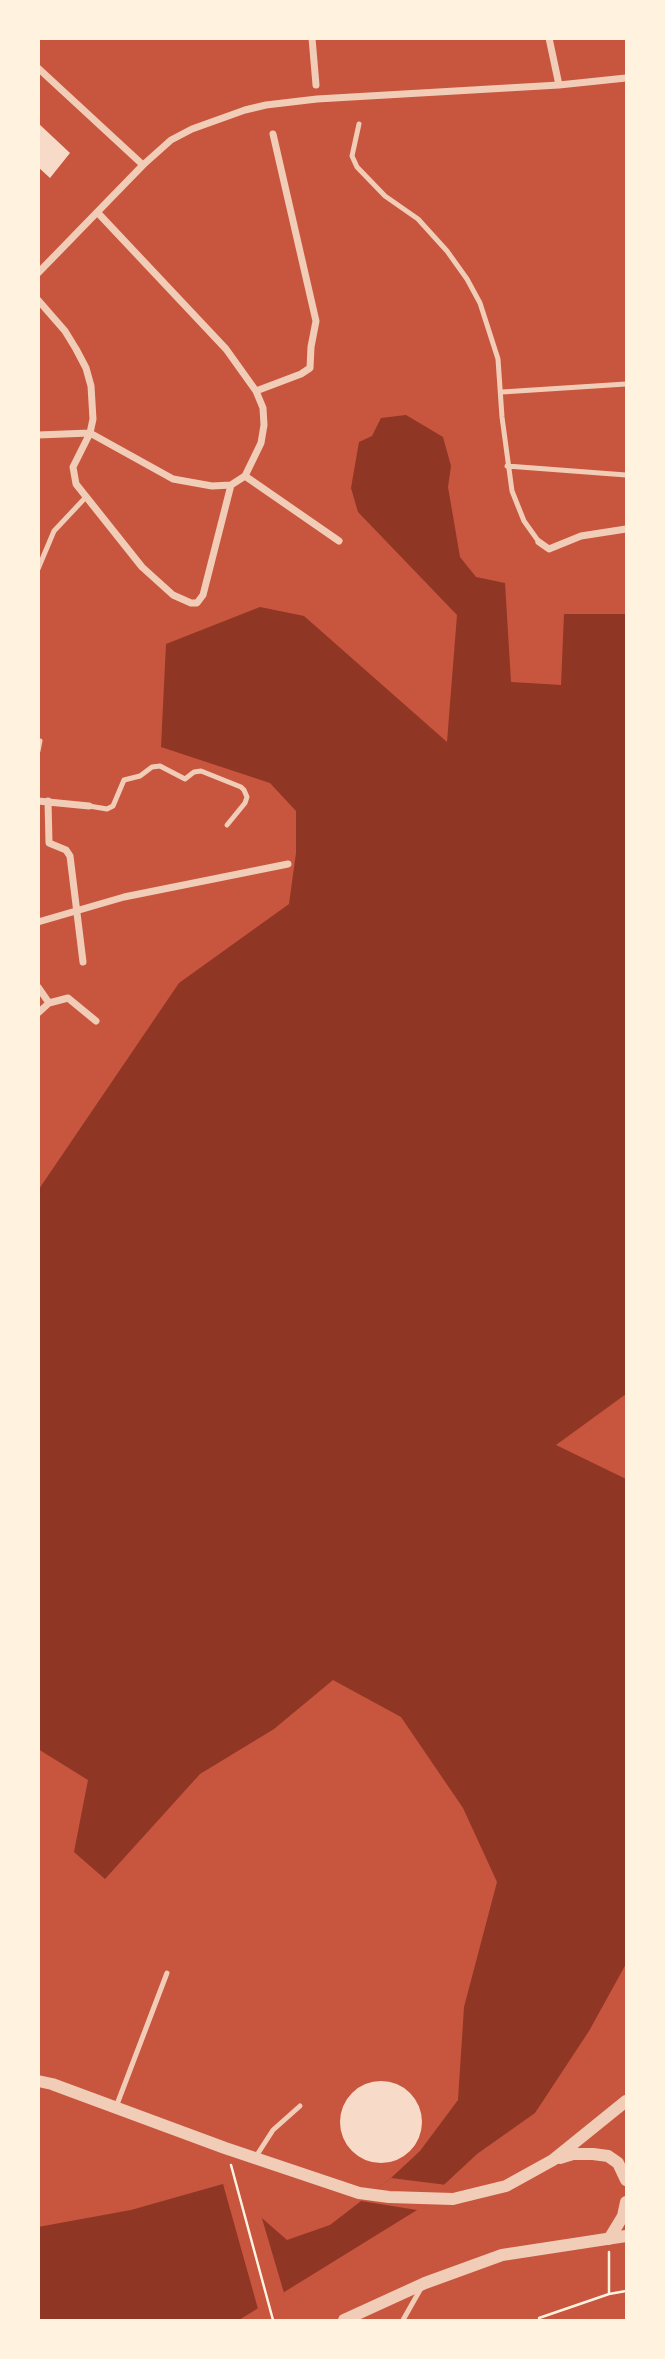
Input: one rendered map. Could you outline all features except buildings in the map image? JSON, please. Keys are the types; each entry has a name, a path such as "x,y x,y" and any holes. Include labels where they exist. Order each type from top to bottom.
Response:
{"street":[{"path":"312,38 316,85"},
{"path":"549,38 559,85"},
{"path":"38,68 143,165"},
{"path":"38,272 171,140 192,130 266,105 317,99 559,85 626,78"},
{"path":"256,391 310,368 316,321 273,134"},
{"path":"38,435 90,433 173,479 212,486 231,485 245,476 261,443 263,408 256,391 226,349 98,213"},
{"path":"38,299 65,331 86,368 93,403 90,433 73,467 76,484 142,567 173,595 194,604 203,595 231,485"},
{"path":"245,476 339,541"},
{"path":"539,542 549,549 581,536 626,529"},
{"path":"38,801 89,806"},
{"path":"48,802 48,841 52,846 69,852 83,962"},
{"path":"38,922 176,885 288,864"},
{"path":"38,987 49,1003"},
{"path":"38,1013 49,1003 68,998 96,1021"},
{"path":"38,2079 359,2193 453,2200 506,2186 553,2160 626,2101"},
{"path":"553,2160 573,2154 608,2156 618,2163 626,2180"},
{"path":"609,2239 623,2216 626,2202"},
{"path":"344,2320 366,2316 425,2283 502,2256 626,2236"}],"lane":[{"path":"359,124 352,156 357,167 385,196 418,219 454,260 480,303 498,359 507,466 518,509 539,542"},
{"path":"502,392 626,384"},
{"path":"507,466 626,475"},
{"path":"38,569 54,531 85,498"},
{"path":"38,751 40,741"},
{"path":"89,806 110,808 124,780 140,776 152,767 159,766 184,779 201,771 244,790 247,797 245,803 227,825"},
{"path":"116,2107 167,1973"},
{"path":"255,2158 273,2130 300,2106"},
{"path":"403,2320 411,2301 425,2283"}],"path":[{"path":"234,2174 273,2320"},
{"path":"609,2239 609,2294"},
{"path":"540,2320 539,2318 609,2294 626,2291"}],"shaded area":[{"path":"406,415 443,437 451,466 448,487 460,557 476,577 505,583 511,682 561,685 564,614 626,614 626,1394 556,1445 626,1479 626,1964 589,2031 535,2113 477,2154 417,2210 239,2320 39,2320 38,2227 131,2210 223,2184 287,2240 330,2225 391,2178 420,2151 458,2100 464,2007 497,1882 463,1808 401,1717 333,1680 274,1729 200,1774 105,1879 74,1852 88,1780 38,1749 39,1189 179,983 289,904 296,853 296,811 270,783 161,747 166,644 260,607 304,616 447,742 457,615 358,512 351,488 359,442 372,436 381,418"}],"pier":[{"path":"391,2178 447,2185 417,2210 361,2201"},
{"path":"223,2184 261,2215 284,2293 258,2309"}]}
